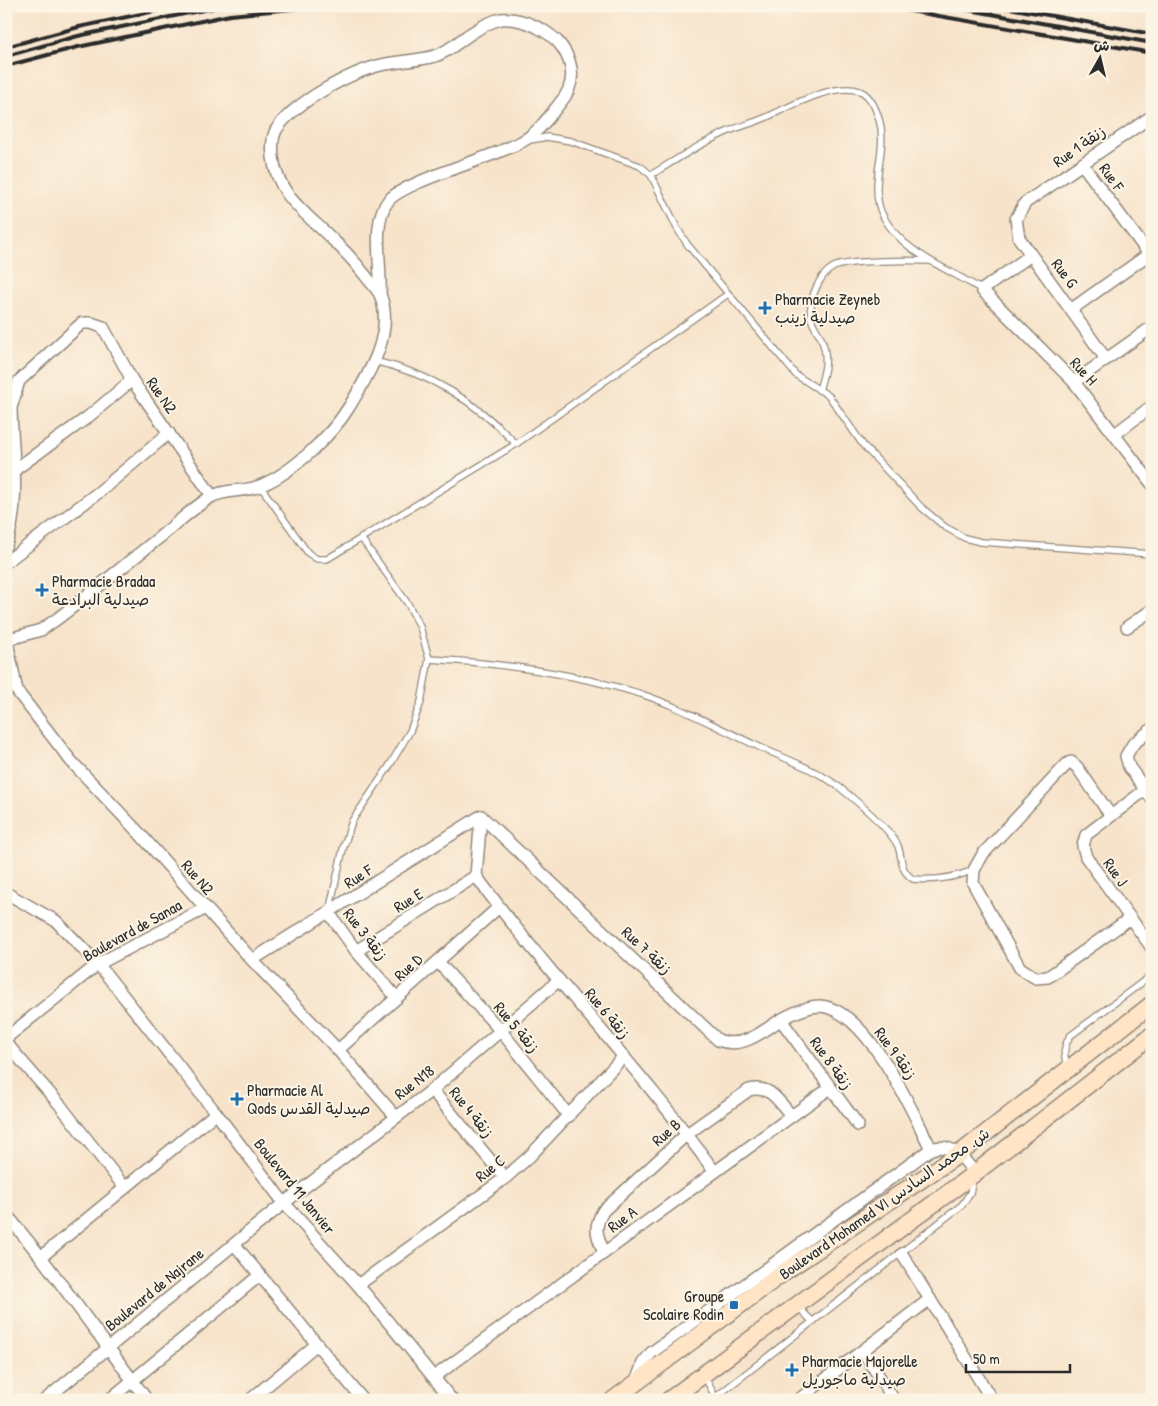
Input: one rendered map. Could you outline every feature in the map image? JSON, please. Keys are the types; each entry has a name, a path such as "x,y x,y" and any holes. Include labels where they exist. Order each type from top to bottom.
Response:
{"main road":[{"name":"Boulevard Mohamed VI ش. محمد السادس","path":"613,1400 696,1329 783,1264 959,1154 1152,1004"},
{"name":"Boulevard Mohamed VI ش. محمد السادس","path":"669,1400 975,1173 1152,1035"}],"street":[{"path":"212,496 261,486 297,462 323,440 348,410 374,361 384,336 380,295 382,271 378,240 379,225 386,203 392,196 413,186 524,141 545,121 567,96 572,84 573,70 567,54 556,38 516,20 500,19 486,25 437,56 375,66 327,89 302,105 283,121 274,134 272,148 274,165 283,188 308,218 357,265 380,295"},
{"name":"Rue 1 زنقة","path":"1025,203 1152,116"},
{"name":"Rue F","path":"1082,164 1151,255"},
{"name":"Rue G","path":"1025,203 1016,219 1019,238 1072,309 1106,360"},
{"path":"982,290 1031,255"},
{"path":"1072,309 1151,255"},
{"name":"Rue H","path":"982,290 1074,382 1152,483"},
{"name":"Rue N2","path":"6,545 12,529 14,506 11,408 20,381 82,323 91,323 103,327 132,380 212,496 57,619 40,630 7,639 17,691 21,700 70,761 140,834 204,909 338,1050 396,1117"},
{"path":"1074,382 1152,327"},
{"path":"13,471 88,416 132,380"},
{"path":"1114,434 1152,406"},
{"path":"6,562 99,492 169,433"},
{"path":"1127,627 1152,610"},
{"path":"1129,919 1048,977 1036,978 1027,974 1015,960 978,895 973,883 974,870 983,854 1067,764 1071,762 1078,767 1111,816 1149,794 1126,762 1128,750 1152,729"},
{"name":"Rue F","path":"252,960 481,816"},
{"path":"476,876 481,816"},
{"name":"Rue 7 زنقة","path":"481,816 718,1040 726,1043 741,1042 757,1036 781,1020 808,1007"},
{"name":"Rue J","path":"1111,816 1086,835 1083,846 1086,857 1129,919 1152,948"},
{"name":"Rue 6 زنقة","path":"476,876 499,907 687,1134 714,1171"},
{"name":"Rue E","path":"356,951 476,876"},
{"name":"Boulevard 11 Janvier","path":"6,893 56,921 98,964 216,1113 284,1203 358,1285 452,1400"},
{"name":"Rue D","path":"338,1050 499,907"},
{"name":"Boulevard de Sanaa","path":"6,1038 98,964 204,909"},
{"name":"Rue 3 زنقة","path":"329,913 356,951 397,998"},
{"name":"Rue 5 زنقة","path":"438,962 501,1031 569,1116"},
{"name":"Rue N18","path":"284,1203 432,1090 559,980"},
{"name":"Rue 9 زنقة","path":"808,1007 830,1008 844,1016 864,1036 894,1074 931,1149"},
{"name":"Rue 8 زنقة","path":"781,1020 858,1125"},
{"path":"6,1043 60,1105 125,1188"},
{"name":"Rue C","path":"358,1285 505,1178 569,1116 624,1056"},
{"name":"Rue B","path":"604,1254 596,1234 596,1224 603,1211 687,1134 749,1090 758,1088 768,1090 791,1115"},
{"name":"Rue A","path":"434,1377 830,1088"},
{"name":"Rue 4 زنقة","path":"432,1090 505,1178"},
{"path":"41,1257 216,1113"},
{"path":"783,1264 931,1149 947,1147 959,1154 975,1173"},
{"name":"Boulevard de Najrane","path":"45,1400 284,1203"},
{"path":"6,1214 41,1257 147,1400"},
{"path":"235,1245 362,1400"},
{"path":"902,1254 992,1400"},
{"path":"109,1400 260,1275"},
{"path":"798,1400 930,1299"},
{"path":"250,1400 317,1344"},
{"path":"862,1351 894,1400"}],"lane":[{"path":"651,175 734,129 768,116 798,101 834,92 852,90 861,92 868,97 874,107 881,132 876,177 878,203 896,234 908,246 931,261 957,274 982,290"},
{"path":"524,141 547,137 571,141 640,166 651,175 677,228 728,294 796,375 828,396 841,410 863,445 921,507 945,527 966,538 1003,545 1152,554"},
{"path":"819,390 826,368 826,353 811,317 818,284 824,274 835,267 851,264 931,261"},
{"path":"261,486 308,552 317,559 327,559 337,555 361,538 516,444 728,294"},
{"path":"374,361 401,367 428,377 485,414 516,444"},
{"path":"329,913 343,849 352,821 390,765 410,731 421,702 429,658 420,627 408,604 361,538"},
{"path":"429,658 505,665 588,680 642,695 696,717 822,775 853,799 891,836 897,846 904,870 913,878 958,876 974,870"},
{"path":"1068,1070 1063,1055 1070,1036 1152,975"},
{"path":"704,1375 714,1398 902,1254 962,1205 970,1193 975,1173"},
{"path":"796,1305 813,1322"}],"railway":[{"path":"6,47 79,27 179,6"},
{"path":"6,56 78,36 223,6"},
{"path":"6,66 78,47 230,15 324,6"},
{"path":"881,6 1152,53"},
{"path":"947,6 1152,43"},
{"path":"998,6 1152,34"}],"place":[{"name":"Pharmacie Zeyneb صيدلية زينب","path":"765,308"},
{"name":"Pharmacie Bradaa صيدلية البرادعة","path":"42,590"},
{"name":"Pharmacie Al Qods صيدلية القدس","path":"237,1099"},
{"name":"Groupe Scolaire Rodin","path":"734,1305"},
{"name":"Pharmacie Majorelle صيدلية ماجوريل","path":"792,1370"}]}
